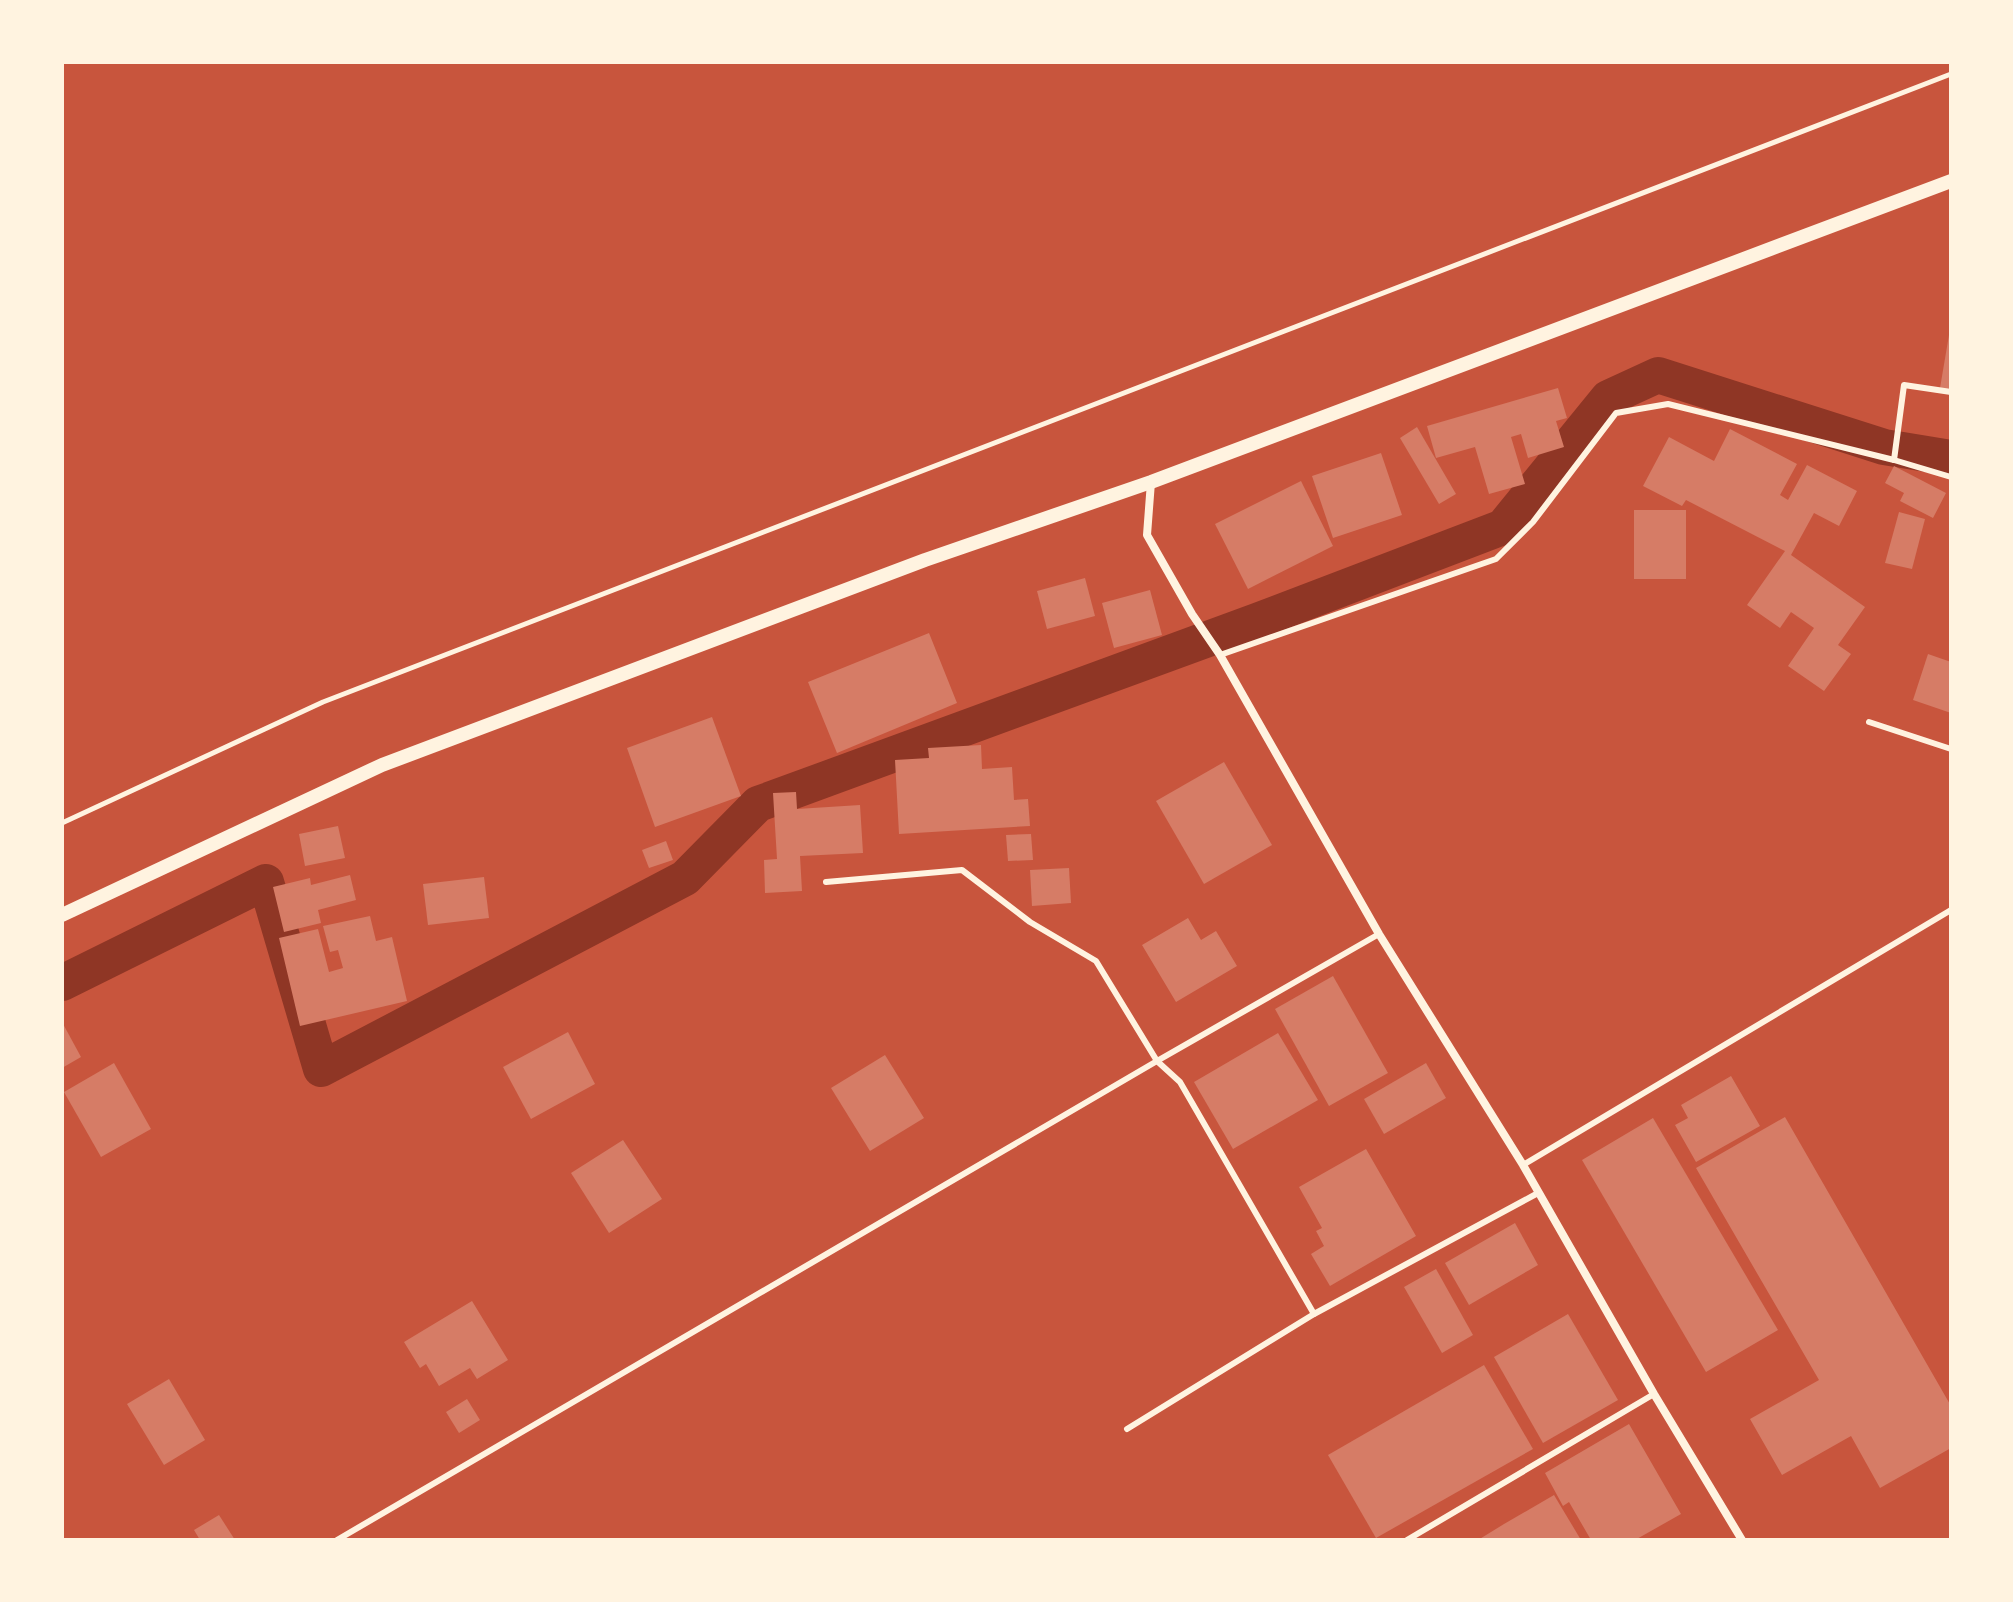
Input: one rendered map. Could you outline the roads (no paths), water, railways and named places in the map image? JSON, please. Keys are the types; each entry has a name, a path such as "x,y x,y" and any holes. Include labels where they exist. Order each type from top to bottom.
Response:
{"street":[{"path":"62,915 382,765 925,560 1151,482 1951,181"},
{"path":"1151,482 1147,535 1192,614 1220,655 1379,934 1523,1165 1742,1540"}],"lane":[{"path":"1894,460 1904,385 1951,392"},
{"path":"1220,655 1496,559 1533,522 1616,413 1668,404 1951,477"},
{"path":"1869,722 1951,749"},
{"path":"826,882 962,870 1030,922 1096,961 1157,1061 1180,1082 1314,1314"},
{"path":"1523,1165 1951,910"},
{"path":"337,1540 1379,934"},
{"path":"1127,1429 1314,1314 1538,1193"},
{"path":"1407,1540 1654,1394"}],"waterway":[{"path":"62,983 266,882 321,1069 685,878 758,804 1503,527 1608,398 1658,375 1884,447 1951,458"}]}
